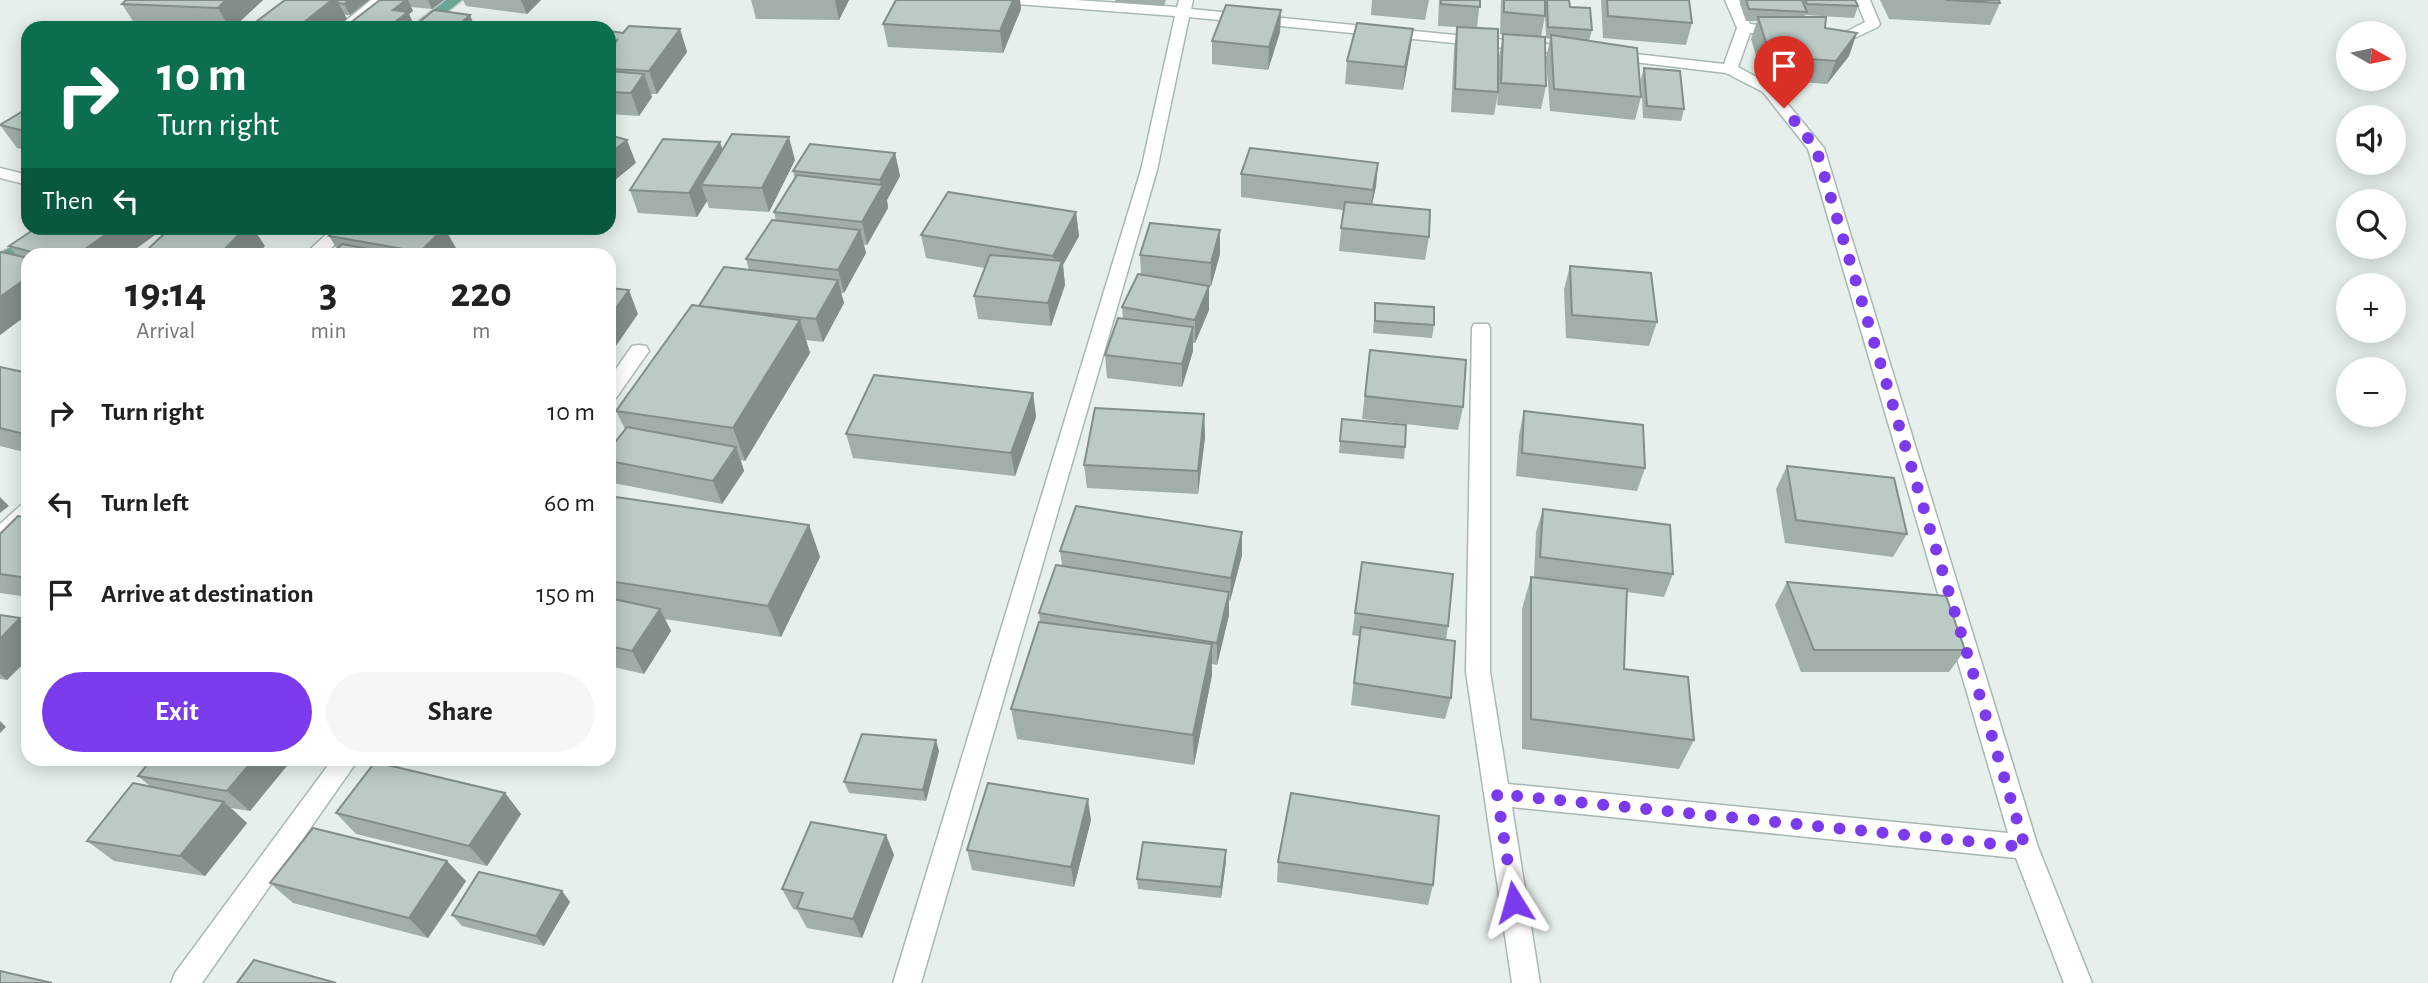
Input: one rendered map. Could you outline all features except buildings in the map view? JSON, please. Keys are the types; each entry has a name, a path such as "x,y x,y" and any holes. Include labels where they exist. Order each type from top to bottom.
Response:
{"main road":[{"path":"426,21 455,0"},
{"path":"22,248 45,235"},
{"path":"0,261 21,249"}],"street":[{"path":"353,21 380,0"},
{"path":"1017,0 1184,6 1730,69 1768,89 1816,148 2025,847 2078,983"},
{"path":"1730,69 1744,28 1732,0"},
{"path":"1744,28 1848,37 1873,24 1863,0"},
{"path":"907,983 1149,170 1184,6"},
{"path":"0,173 21,178"},
{"path":"321,248 335,235"},
{"path":"1481,328 1478,672 1526,983"},
{"path":"616,383 639,351"},
{"path":"0,537 21,518"},
{"path":"185,983 342,766"},
{"path":"1497,794 2025,847"}],"route":[{"path":"1514,902 1497,794 2025,847 1816,148 1784,108"}]}
